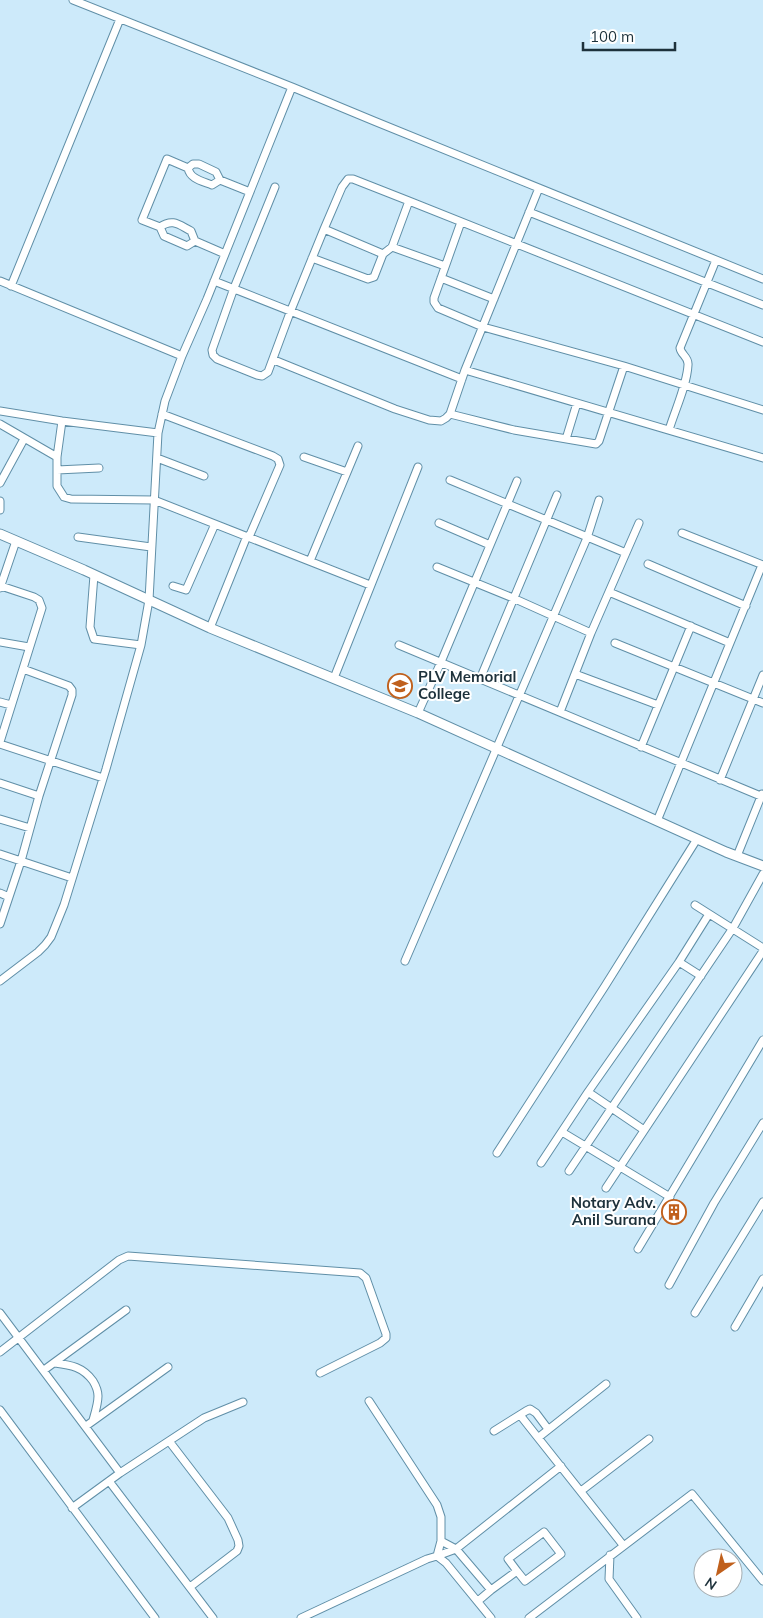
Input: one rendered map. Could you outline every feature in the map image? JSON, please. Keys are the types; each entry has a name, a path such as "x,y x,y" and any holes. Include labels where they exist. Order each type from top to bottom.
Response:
{"main road":[{"path":"0,534 210,628 418,713 656,821 763,866"}],"street":[{"path":"73,0 763,278"},
{"path":"11,286 120,19"},
{"path":"0,981 45,945 51,937 64,905 141,645 149,600 158,433 165,401 292,87"},
{"path":"188,168 167,159 142,220 160,227 164,236 178,243 187,246 195,241"},
{"path":"188,168 193,164 199,164 216,172 220,180 250,192"},
{"path":"188,168 192,177 212,185 220,180"},
{"path":"275,187 234,288 212,350 213,355 217,359 262,376 268,372 274,360 291,310 312,258 342,187 348,179 409,201 763,342"},
{"path":"274,360 386,405 429,420 441,421 446,418 450,414 465,370 540,188"},
{"path":"312,258 371,279 376,274 383,254 392,247 409,201"},
{"path":"529,212 763,306"},
{"path":"160,227 172,222 191,231 195,241 225,254"},
{"path":"461,222 434,298 435,306 484,327 624,366 763,410"},
{"path":"324,229 383,254"},
{"path":"392,247 445,266"},
{"path":"669,430 684,385 689,363 680,348 716,260"},
{"path":"441,278 494,300"},
{"path":"214,280 462,379"},
{"path":"0,281 182,356"},
{"path":"450,414 505,428 596,444 624,366"},
{"path":"465,370 763,458"},
{"path":"566,439 577,402"},
{"path":"0,411 158,433"},
{"path":"162,414 273,456 278,459 280,465 210,628"},
{"path":"62,421 57,470 58,489 64,498 154,500 370,585"},
{"path":"0,424 57,457"},
{"path":"0,483 24,439"},
{"path":"310,561 358,446"},
{"path":"304,457 347,472"},
{"path":"157,458 204,476"},
{"path":"334,678 418,466"},
{"path":"57,470 99,468"},
{"path":"450,480 626,553"},
{"path":"418,713 517,481"},
{"path":"480,678 557,495"},
{"path":"405,961 587,538 599,500"},
{"path":"0,501 0,510"},
{"path":"439,523 490,545"},
{"path":"560,712 591,633 639,523"},
{"path":"173,586 184,590 187,588 214,524"},
{"path":"656,821 763,565 682,533"},
{"path":"78,537 151,547"},
{"path":"16,541 0,587 34,597 42,604 42,608 0,743 103,778"},
{"path":"648,564 746,606"},
{"path":"436,567 513,598 591,633"},
{"path":"94,575 90,627 94,639 141,645"},
{"path":"609,592 730,643"},
{"path":"641,747 691,626"},
{"path":"0,642 29,647"},
{"path":"615,643 763,703"},
{"path":"399,645 681,764 762,795 737,856"},
{"path":"0,924 10,897 72,690 69,686 23,669"},
{"path":"575,674 658,705"},
{"path":"720,780 763,675"},
{"path":"0,702 11,705"},
{"path":"0,783 39,796"},
{"path":"0,820 30,828"},
{"path":"497,1153 697,839"},
{"path":"0,854 72,878"},
{"path":"569,1171 733,928 763,874"},
{"path":"0,893 10,897"},
{"path":"606,1188 763,950 733,928 695,905"},
{"path":"541,1163 679,962 709,914"},
{"path":"679,962 701,976"},
{"path":"638,1249 763,1040"},
{"path":"588,1092 644,1130"},
{"path":"668,1285 714,1203 763,1123"},
{"path":"562,1132 670,1197"},
{"path":"696,1313 763,1202"},
{"path":"0,1352 118,1260 128,1256 360,1273 366,1278 386,1338 380,1343 320,1373"},
{"path":"736,1327 763,1278"},
{"path":"44,1370 126,1310"},
{"path":"0,1312 120,1473"},
{"path":"55,1363 76,1366 82,1369 92,1380 98,1392 93,1420"},
{"path":"86,1426 168,1367"},
{"path":"539,1438 606,1384"},
{"path":"368,1401 437,1505 440,1513 441,1541 437,1556"},
{"path":"72,1508 120,1473 204,1418 244,1402"},
{"path":"0,1410 153,1617"},
{"path":"494,1431 528,1410 533,1410 548,1429"},
{"path":"520,1415 623,1545"},
{"path":"581,1491 649,1439"},
{"path":"169,1441 228,1518 239,1546 237,1551 190,1587"},
{"path":"301,1618 427,1559 456,1549 561,1466"},
{"path":"109,1481 213,1618"},
{"path":"529,1618 692,1494 763,1581"},
{"path":"544,1532 561,1554 525,1581 517,1572 508,1560 544,1532"},
{"path":"441,1541 456,1549 491,1590"},
{"path":"610,1555 610,1581 637,1618"},
{"path":"437,1556 446,1563 491,1618"},
{"path":"478,1601 517,1572"}],"place":[{"name":"PLV Memorial College","path":"400,686"},
{"name":"Notary Adv. Anil Surana","path":"674,1212"}]}
